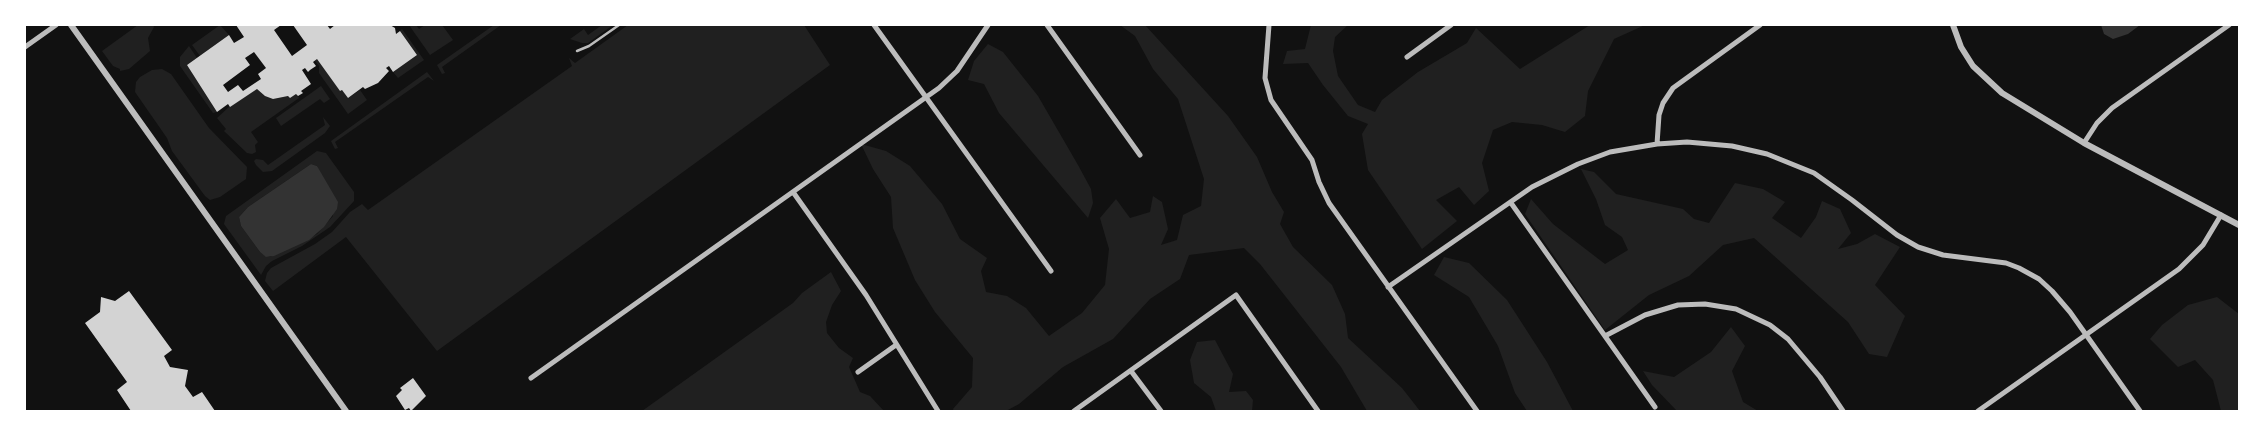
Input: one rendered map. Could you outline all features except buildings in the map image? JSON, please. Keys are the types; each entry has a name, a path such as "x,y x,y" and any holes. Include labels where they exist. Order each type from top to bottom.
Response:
{"street":[{"path":"25,47 56,25"},
{"path":"72,25 346,411"},
{"path":"874,25 1051,271"},
{"path":"531,378 926,98 957,71 988,25"},
{"path":"1047,25 1140,156"},
{"path":"1269,25 1264,71 1267,90 1272,100 1312,160 1319,182 1329,203 1477,411"},
{"path":"1407,57 1451,25"},
{"path":"1657,144 1659,115 1663,103 1673,88 1760,25"},
{"path":"1952,25 1966,57 1988,82 2016,102 2084,142 2239,224"},
{"path":"2084,142 2097,123 2112,108 2227,26"},
{"path":"1388,287 1532,187 1578,164 1610,152 1657,144 1686,142 1732,146 1767,154 1797,165 1829,183 1897,235 1918,247 1943,256 2006,264 2030,273 2052,290 2087,334 2140,411"},
{"path":"793,192 866,295 938,411"},
{"path":"1511,202 1655,406"},
{"path":"1978,411 2179,268 2203,245 2221,215"},
{"path":"1074,411 1236,295 1318,411"},
{"path":"1605,336 1644,315 1678,305 1705,304 1736,309 1770,325 1788,339 1820,377 1844,411"},
{"path":"858,372 896,345"},
{"path":"1131,371 1161,411"}],"lane":[{"path":"577,51 589,46 619,25"}],"shaded area":[{"path":"138,25 153,25 154,27 148,38 150,51 129,69 120,71 120,69 113,66 102,51"},
{"path":"220,25 229,35 200,56 192,45"},
{"path":"409,25 416,25 419,29 425,25 442,25 453,40 430,55"},
{"path":"494,25 501,25 442,67 445,73 442,74 437,65"},
{"path":"602,25 613,25 588,43 570,39 584,29 588,35"},
{"path":"628,25 804,25 830,65 437,351 346,237 273,291 265,281 267,273 271,268 315,244 332,232 350,212 362,204 368,210 572,66 569,58 575,63"},
{"path":"1120,25 1145,25 1228,116 1257,157 1272,192 1284,212 1280,224 1293,247 1332,285 1345,314 1348,338 1402,388 1420,411 1367,411 1341,367 1260,264 1244,248 1189,255 1180,279 1150,299 1113,339 1063,367 1019,404 1006,411 954,411 953,409 972,387 973,358 935,312 915,280 893,228 891,197 873,169 861,144 886,151 910,166 942,204 960,239 987,258 981,271 986,292 1007,296 1026,308 1049,336 1082,313 1105,285 1109,249 1100,218 1116,199 1130,218 1150,212 1153,196 1162,202 1168,229 1161,245 1177,240 1183,215 1201,206 1204,179 1178,99 1153,69 1135,36"},
{"path":"1311,25 1348,25 1335,37 1333,51 1338,76 1358,105 1375,112 1382,100 1418,72 1467,43 1476,28 1520,69 1590,25 1645,25 1614,39 1588,91 1585,116 1565,132 1542,125 1512,122 1493,130 1482,163 1489,191 1474,205 1459,187 1436,200 1457,221 1422,249 1368,170 1362,134 1368,124 1348,116 1308,63 1283,64 1287,51 1305,49"},
{"path":"2101,25 2140,25 2128,34 2113,39 2104,34"},
{"path":"402,29 424,60 398,78 393,72 417,55 400,31"},
{"path":"988,44 1003,52 1038,96 1078,165 1091,189 1093,203 1088,218 999,113 984,84 968,80 974,61"},
{"path":"189,46 197,58 187,65 217,112 213,113 180,66 180,57"},
{"path":"317,59 340,91 342,90 348,98 360,90 367,100 348,114 319,73 319,66 315,61"},
{"path":"162,69 171,74 209,128 247,167 246,179 220,197 210,200 205,196 172,151 167,138 135,92 136,82 140,77 152,70"},
{"path":"427,72 434,81 428,77 335,142 338,148 335,149 331,141"},
{"path":"321,86 330,99 324,103 320,99 281,126 276,118"},
{"path":"257,89 265,96 273,99 288,96 290,98 296,94 299,98 251,132 258,142 255,145 256,152 252,154 247,153 224,131 226,129 217,118 230,106"},
{"path":"323,117 330,126 325,133 272,171 263,172 256,165 254,161 256,159 263,160 268,165 325,125"},
{"path":"317,151 326,153 354,192 354,201 330,227 302,246 272,261 266,266 261,275 224,224 226,216","holes":["311,164 317,166 333,216 317,234 267,257 260,252 241,226 239,217 248,207"]},
{"path":"311,164 317,166 338,202 337,209 324,227 309,240 274,256 266,257 260,252 241,226 239,217 248,207"},
{"path":"1581,169 1594,172 1616,194 1683,209 1694,219 1709,223 1735,183 1763,189 1785,202 1772,218 1801,238 1816,217 1822,201 1840,209 1851,233 1838,249 1857,244 1875,234 1900,247 1875,285 1905,316 1887,357 1869,354 1848,322 1754,238 1723,245 1689,276 1649,295 1605,330 1525,214 1531,199 1553,224 1605,264 1628,250 1622,237 1605,225 1596,199"},
{"path":"1444,257 1469,263 1507,300 1547,362 1573,411 1527,411 1515,393 1498,346 1469,297 1434,275"},
{"path":"831,272 841,291 832,305 826,322 827,333 839,348 853,358 849,367 860,392 870,396 884,411 642,411 793,303 802,293"},
{"path":"2217,297 2239,314 2239,411 2221,411 2213,380 2195,360 2178,367 2150,339 2162,325 2188,305"},
{"path":"1731,327 1745,346 1732,371 1743,402 1758,411 1677,411 1652,385 1643,371 1674,377 1711,352"},
{"path":"1215,340 1233,374 1229,392 1246,391 1253,400 1252,411 1216,411 1211,397 1194,383 1190,360 1197,342"}]}
